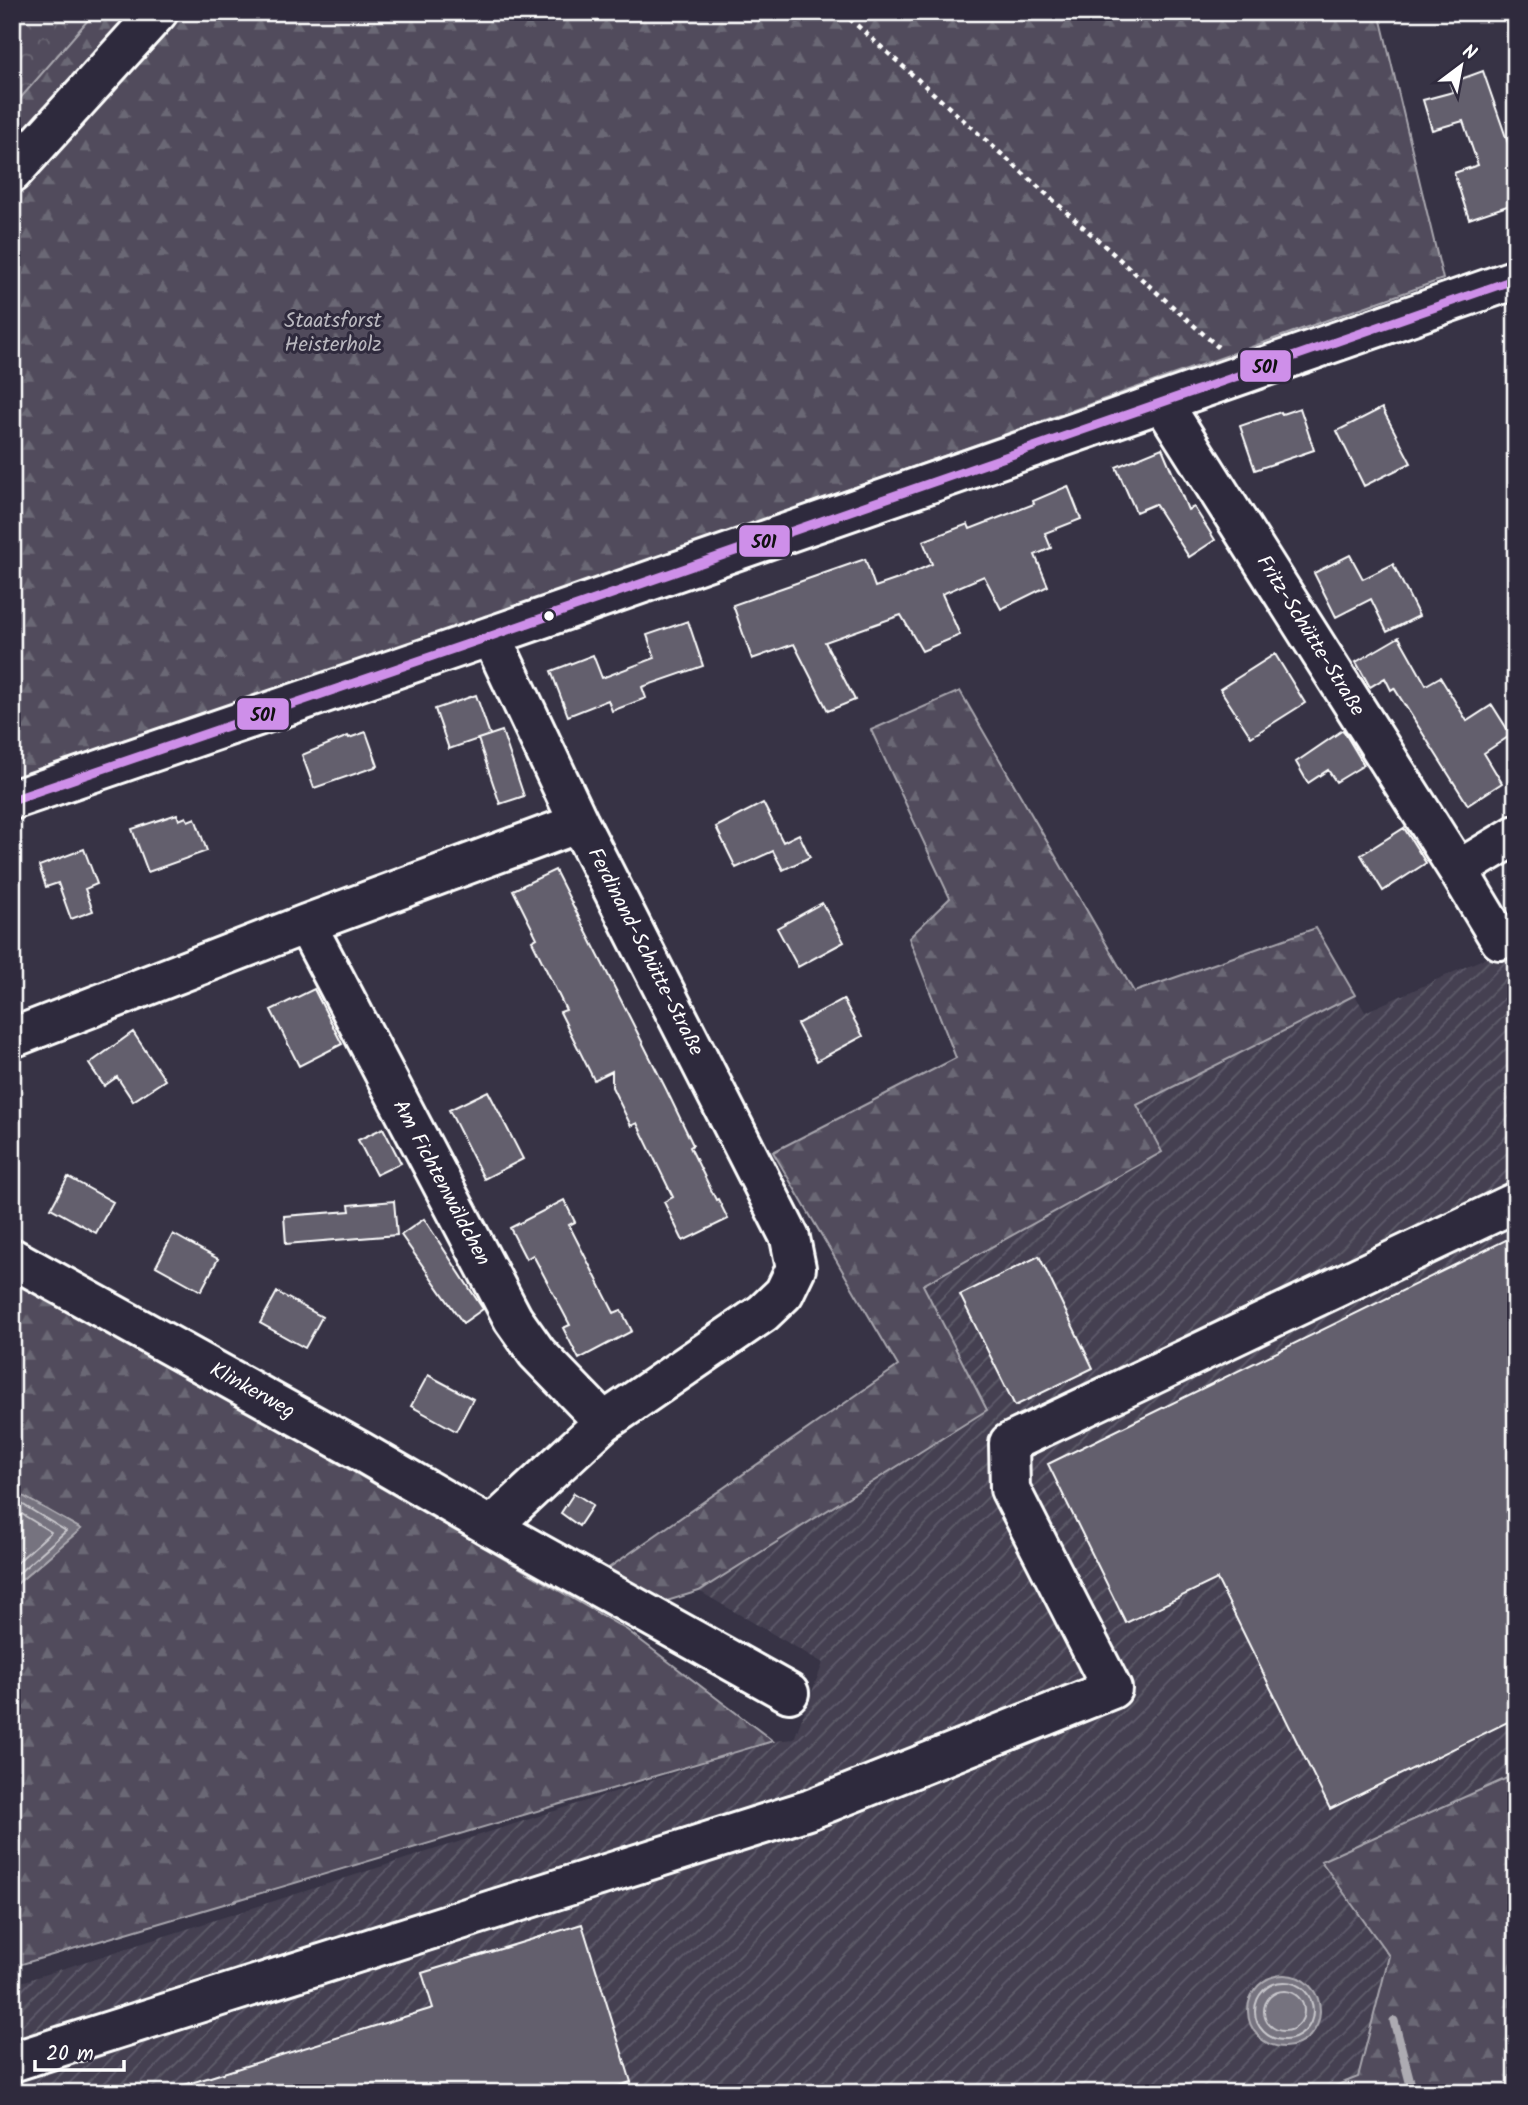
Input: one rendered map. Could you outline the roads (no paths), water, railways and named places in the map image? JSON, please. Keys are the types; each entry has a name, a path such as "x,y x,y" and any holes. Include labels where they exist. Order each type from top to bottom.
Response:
{"street":[{"path":"12,173 159,12"},
{"path":"12,800 1516,279"},
{"name":"Fritz-Schütte-Straße","path":"1163,402 1500,940"},
{"name":"Ferdinand-Schütte-Straße","path":"491,636 579,823 778,1212 790,1238 796,1269 784,1293 763,1313 604,1422"},
{"path":"12,1038 306,924 579,823"},
{"path":"1458,870 1516,835"},
{"name":"Am Fichtenwäldchen","path":"306,924 513,1319 537,1353 604,1422"},
{"path":"12,2062 811,1809 1112,1689 1010,1489 1009,1443 1516,1202"},
{"name":"Klinkerweg","path":"12,1258 789,1693"},
{"path":"491,1527 604,1422"}],"water":[{"path":"12,1490 81,1529 12,1588"},
{"path":"1284,1975 1304,1981 1314,1991 1320,2011 1314,2031 1304,2041 1284,2047 1264,2041 1254,2031 1248,2011 1254,1991 1264,1981"}],"waterway":[{"path":"1394,2021 1413,2093"}],"park label":[{"name":"Staatsforst Heisterholz","path":"333,333"}]}
